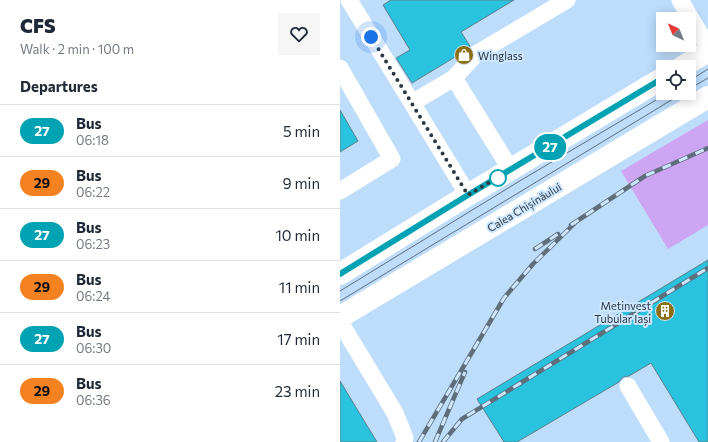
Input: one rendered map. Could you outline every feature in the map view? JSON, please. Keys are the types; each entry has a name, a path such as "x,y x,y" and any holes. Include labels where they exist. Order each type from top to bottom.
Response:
{"main road":[{"path":"693,60 708,51"},
{"path":"340,274 656,82"},
{"name":"Calea Chișinăului","path":"340,317 708,97"}],"lane":[{"path":"340,4 348,0 468,195"},
{"path":"412,103 454,78 476,54 567,0"},
{"path":"680,0 708,48"},
{"path":"340,68 392,159 340,191"},
{"path":"454,78 511,170"},
{"path":"340,322 395,413 404,442"},
{"path":"628,386 661,442"}],"shaded area":[{"path":"340,0 708,0 708,442 340,442"},
{"path":"708,120 708,225 668,249 621,171"}],"building":[{"path":"391,0 514,0 461,32 470,46 465,51 412,83 396,58 410,50 383,5"},
{"path":"340,110 358,141 340,152"},
{"name":"Metinvest Tubular Iași","path":"708,260 708,442 699,442 651,363 629,376 623,377 619,382 517,442 504,442 477,399"},
{"path":"340,381 377,442 340,442"}],"tram line":[{"path":"696,77 708,69"},
{"path":"696,85 708,78"},
{"path":"340,291 518,182 656,100"},
{"path":"340,301 671,100"}],"railway":[{"path":"571,225 645,176 708,148"},
{"path":"419,442 504,298 533,264 575,223"},
{"path":"535,249 558,234"},
{"path":"443,442 462,419 708,268"},
{"path":"435,442 465,372"}],"bus line":[{"name":"27","path":"340,274 656,82"}],"place":[{"name":"Winglass","path":"464,55"},
{"name":"Metinvest Tubular Iași","path":"665,311"}],"route":[{"path":"371,37 468,195 500,176 498,178"}]}
